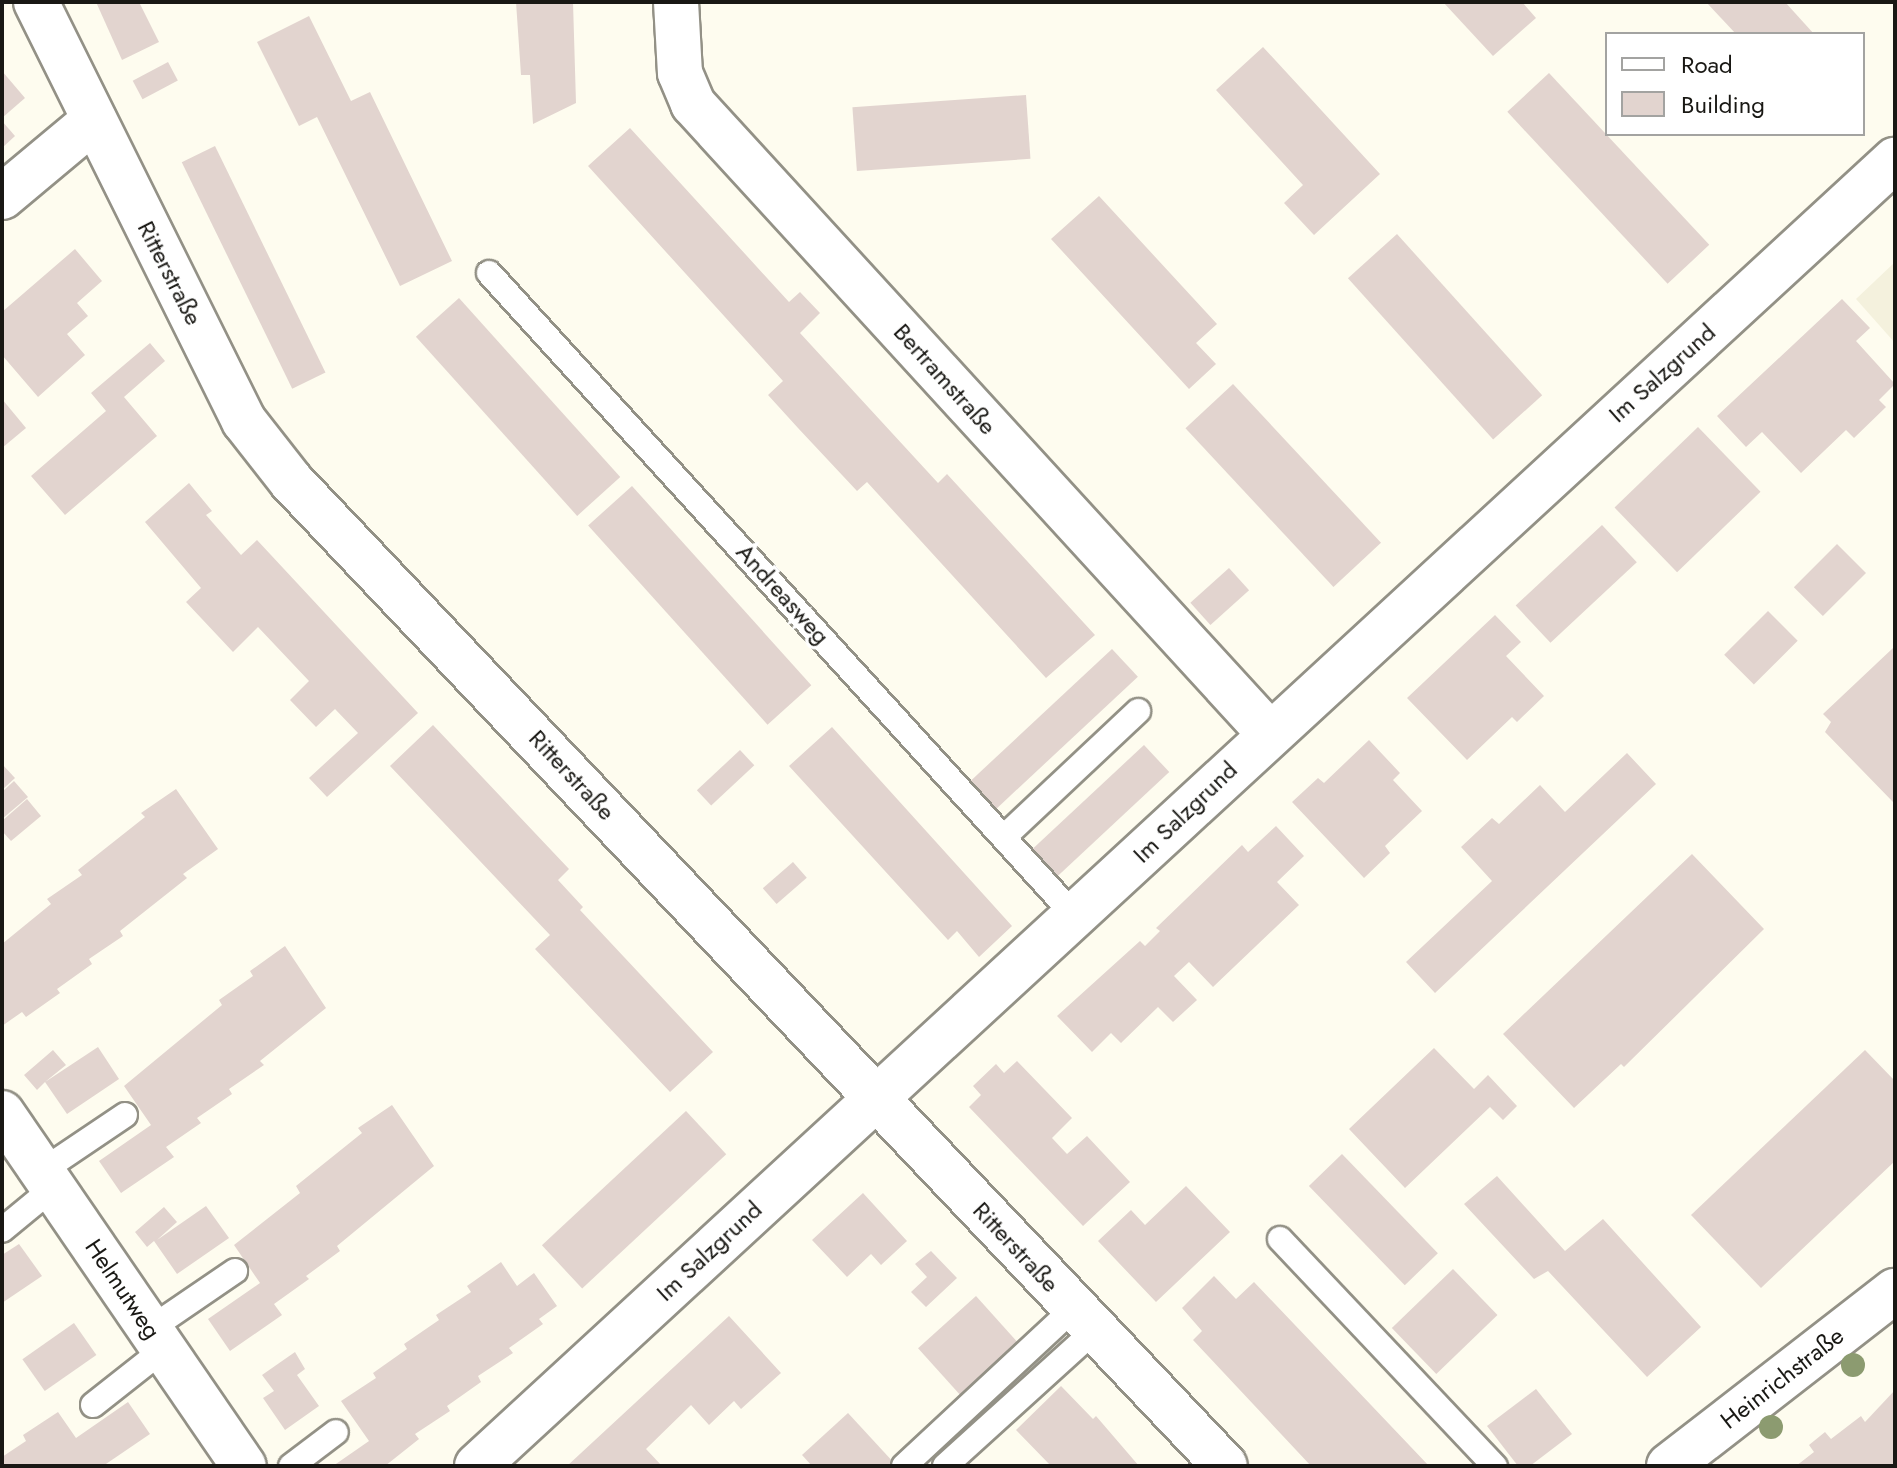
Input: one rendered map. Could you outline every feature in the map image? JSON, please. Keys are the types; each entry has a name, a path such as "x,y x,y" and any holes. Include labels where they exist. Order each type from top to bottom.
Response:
{"street":[{"name":"Ritterstraße","path":"36,2 244,421 291,481 1225,1466"},
{"name":"Bertramstraße","path":"676,2 680,73 693,104 1268,732"},
{"path":"2,197 94,120"},
{"name":"Im Salzgrund","path":"477,1466 1075,916 1268,732 1895,160"},
{"name":"Helmutweg","path":"2,1113 244,1466"},
{"name":"Heinrichstraße","path":"1669,1466 1895,1291"}],"lane":[{"name":"Andreasweg","path":"489,273 1075,916"},
{"path":"1004,837 1138,711"},
{"path":"2,1230 48,1179 125,1115"},
{"path":"1280,1239 1495,1466"},
{"path":"93,1405 157,1339 235,1271"},
{"path":"904,1466 1084,1319"},
{"path":"945,1466 1084,1319"},
{"path":"291,1466 336,1432"}],"shaded area":[{"path":"1895,262 1895,343 1856,299"}],"building":[{"path":"96,2 139,2 159,42 122,60"},
{"path":"516,2 573,2 576,103 533,124 530,75 521,75"},
{"path":"1443,2 1522,2 1536,18 1493,56"},
{"path":"1706,2 1785,2 1812,32 1734,32"},
{"path":"309,16 351,101 370,92 452,261 400,286 317,117 299,126 257,42"},
{"path":"1263,47 1380,174 1314,235 1284,203 1303,185 1216,90"},
{"path":"168,62 178,81 143,99 133,81"},
{"path":"2,71 25,98 2,118"},
{"path":"1549,73 1709,245 1668,284 1507,112"},
{"path":"1026,95 1030,159 857,171 852,107"},
{"path":"2,121 15,136 2,148"},
{"path":"630,128 789,302 800,292 820,313 800,333 938,483 947,474 1095,635 1046,678 867,482 857,491 768,395 783,381 588,166"},
{"path":"215,146 325,372 292,389 182,162"},
{"path":"1099,196 1217,324 1196,343 1216,364 1189,389 1051,239"},
{"path":"1397,234 1542,395 1493,439 1348,278"},
{"path":"75,249 102,281 77,303 88,316 67,334 85,355 38,397 2,355 2,312"},
{"path":"459,298 620,477 577,516 416,337"},
{"path":"1842,299 1870,328 1856,341 1895,384 1879,400 1886,407 1854,438 1846,430 1801,473 1762,432 1746,447 1717,416"},
{"path":"150,343 165,361 124,397 157,436 65,515 31,476 106,411 91,393"},
{"path":"1233,384 1381,543 1333,587 1185,428"},
{"path":"2,399 26,428 2,448"},
{"path":"1698,427 1761,492 1677,572 1615,508"},
{"path":"189,483 212,511 206,515 241,555 257,540 418,713 327,797 309,778 358,733 335,709 316,727 290,700 309,681 258,627 233,652 186,602 201,588 145,522"},
{"path":"632,486 811,685 767,725 588,525"},
{"path":"1602,525 1637,562 1550,643 1516,605"},
{"path":"1837,544 1866,573 1823,616 1794,587"},
{"path":"1229,568 1249,590 1210,625 1190,603"},
{"path":"1768,611 1798,641 1754,685 1724,655"},
{"path":"1495,615 1521,642 1506,656 1544,696 1517,722 1512,717 1467,760 1407,698"},
{"path":"1893,648 1893,802 1825,732 1831,722 1823,714"},
{"path":"1112,649 1138,677 995,810 969,783"},
{"path":"433,725 569,869 558,880 583,907 580,910 713,1052 670,1092 535,949 550,935 390,766"},
{"path":"832,727 1012,926 979,957 957,931 948,940 789,766"},
{"path":"1369,740 1400,773 1393,780 1422,811 1385,846 1390,853 1364,878 1292,802 1318,778 1324,783"},
{"path":"1144,745 1169,772 1056,878 1031,851"},
{"path":"740,750 754,765 711,806 697,790"},
{"path":"1627,753 1656,784 1435,993 1406,962 1492,881 1461,847 1492,818 1499,824 1540,785 1565,812"},
{"path":"2,764 15,778 2,790"},
{"path":"14,781 28,797 2,819 2,792"},
{"path":"176,789 218,849 183,874 187,878 120,931 123,936 89,959 92,964 57,989 60,993 26,1017 22,1012 2,1026 2,944 51,904 47,899 82,875 78,870 145,817 141,813"},
{"path":"27,799 41,816 11,841 2,831 2,821"},
{"path":"1276,826 1304,856 1277,882 1299,905 1213,987 1189,962 1174,976 1197,1000 1173,1022 1158,1007 1121,1043 1111,1033 1092,1052 1057,1016 1140,941 1145,946 1160,931 1156,928 1242,845 1248,852"},
{"path":"1692,854 1764,929 1624,1067 1621,1064 1574,1108 1503,1034"},
{"path":"793,862 807,878 777,904 763,888"},
{"path":"285,946 326,1008 260,1061 264,1065 229,1089 232,1094 197,1118 201,1123 166,1147 174,1157 121,1193 99,1161 151,1125 124,1086 222,1005 219,1000 253,976 250,971"},
{"path":"98,1047 119,1079 67,1114 45,1082"},
{"path":"1434,1048 1474,1089 1488,1075 1517,1106 1503,1120 1490,1107 1405,1188 1349,1129"},
{"path":"53,1050 66,1065 37,1090 24,1075"},
{"path":"1865,1050 1895,1081 1895,1161 1761,1288 1691,1215"},
{"path":"1017,1061 1072,1118 1052,1138 1067,1154 1087,1136 1130,1182 1083,1226 969,1107 981,1095 973,1086 996,1064 1004,1073"},
{"path":"392,1105 434,1166 337,1246 340,1251 306,1276 309,1279 274,1304 282,1315 230,1351 208,1319 260,1283 234,1245 300,1193 296,1186 362,1133 358,1128"},
{"path":"686,1111 726,1154 582,1289 542,1245"},
{"path":"1342,1154 1438,1253 1405,1285 1309,1186"},
{"path":"1497,1176 1565,1251 1603,1219 1701,1327 1647,1377 1548,1271 1534,1279 1464,1204"},
{"path":"1186,1186 1230,1232 1156,1302 1098,1241 1131,1210 1145,1225"},
{"path":"863,1193 907,1241 881,1265 871,1254 847,1277 812,1240"},
{"path":"206,1206 229,1238 177,1274 154,1241 147,1247 135,1232 164,1207 177,1222 157,1240"},
{"path":"19,1244 42,1276 2,1303 2,1255"},
{"path":"931,1251 957,1278 926,1307 911,1292 927,1277 915,1264"},
{"path":"501,1262 517,1286 534,1273 557,1306 539,1319 543,1324 509,1348 513,1353 478,1376 481,1382 447,1406 450,1411 415,1434 419,1439 385,1466 333,1466 369,1441 341,1401 376,1378 373,1373 407,1349 404,1344 439,1320 436,1315 471,1292 467,1286"},
{"path":"1453,1269 1497,1315 1436,1374 1392,1328"},
{"path":"1214,1276 1236,1299 1254,1282 1429,1466 1311,1466 1193,1340 1202,1331 1182,1308"},
{"path":"976,1296 1019,1344 961,1396 918,1348"},
{"path":"729,1316 781,1373 741,1409 734,1401 709,1425 691,1405 646,1449 662,1466 567,1466"},
{"path":"74,1323 96,1355 45,1391 22,1359"},
{"path":"295,1352 305,1369 297,1375 319,1406 285,1430 263,1398 274,1391 262,1375"},
{"path":"1061,1386 1093,1419 1096,1416 1139,1466 1051,1466 1016,1430"},
{"path":"1536,1389 1572,1434 1530,1466 1518,1466 1487,1426"},
{"path":"1895,1390 1895,1466 1796,1466 1814,1452 1809,1445 1825,1432 1831,1439 1861,1416 1865,1422"},
{"path":"128,1402 150,1434 103,1466 2,1466 2,1457 26,1441 23,1435 58,1412 76,1438"},
{"path":"848,1413 895,1464 893,1466 812,1466 802,1455"}]}
